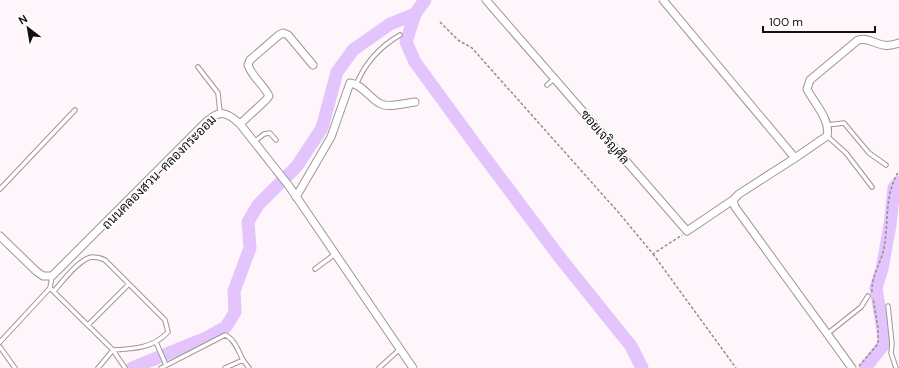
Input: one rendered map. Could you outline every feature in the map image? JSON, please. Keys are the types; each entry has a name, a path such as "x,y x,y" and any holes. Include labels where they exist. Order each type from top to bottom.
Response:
{"street":[{"name":"ซอยเจริญศีล","path":"486,0 687,231"},
{"path":"663,0 795,158"},
{"path":"240,124 269,96 250,70 248,65 250,60 279,35 283,33 288,35 313,65"},
{"path":"687,231 733,200 739,194 827,136 827,125 807,90 810,80 858,40 864,39 886,46 899,43"},
{"path":"296,197 331,137 348,85 352,83 356,85 380,103 392,105 415,102"},
{"name":"ถนนคลองสวน-คลองกระออม","path":"52,276 206,122 214,115 220,113 233,117 240,124 289,186 413,368"},
{"path":"733,200 734,207 852,368"},
{"path":"0,236 36,271 43,276 52,276"}],"lane":[{"path":"356,85 362,70 375,52 400,35"},
{"path":"198,67 218,93 220,113"},
{"path":"547,85 554,79"},
{"path":"0,189 75,110"},
{"path":"827,125 844,123 869,153 886,165"},
{"path":"254,142 267,133 270,133 276,140"},
{"path":"827,136 846,153 872,186"},
{"path":"315,269 335,254"},
{"path":"54,291 82,262 91,257 105,260 165,320 168,326 168,332 156,342 142,348 113,350 98,368"},
{"path":"0,342 50,288 52,276"},
{"path":"88,325 130,284"},
{"path":"50,288 113,350 124,368"},
{"path":"827,334 862,307 868,296"},
{"path":"888,306 892,344 890,353 896,368"},
{"path":"161,368 166,364 225,335 229,336 234,342 249,368"},
{"path":"156,342 166,364"},
{"path":"0,347 15,368"},
{"path":"380,368 400,349"},
{"path":"225,368 243,360"}],"path":[{"path":"440,22 458,40 472,48 619,213 653,254 736,368"},
{"path":"857,368 878,344 878,328 872,285 884,248 890,190 899,171"},
{"path":"653,254 687,231"}],"waterway":[{"path":"425,0 415,14 406,42 415,62 561,259 631,346 642,368"},
{"path":"132,368 206,338 226,327 235,312 234,291 250,248 248,222 258,205 297,166 322,128 337,72 353,50 390,24 415,14"},
{"path":"865,368 885,343 876,288 882,269 890,225 894,188 899,182"}]}
